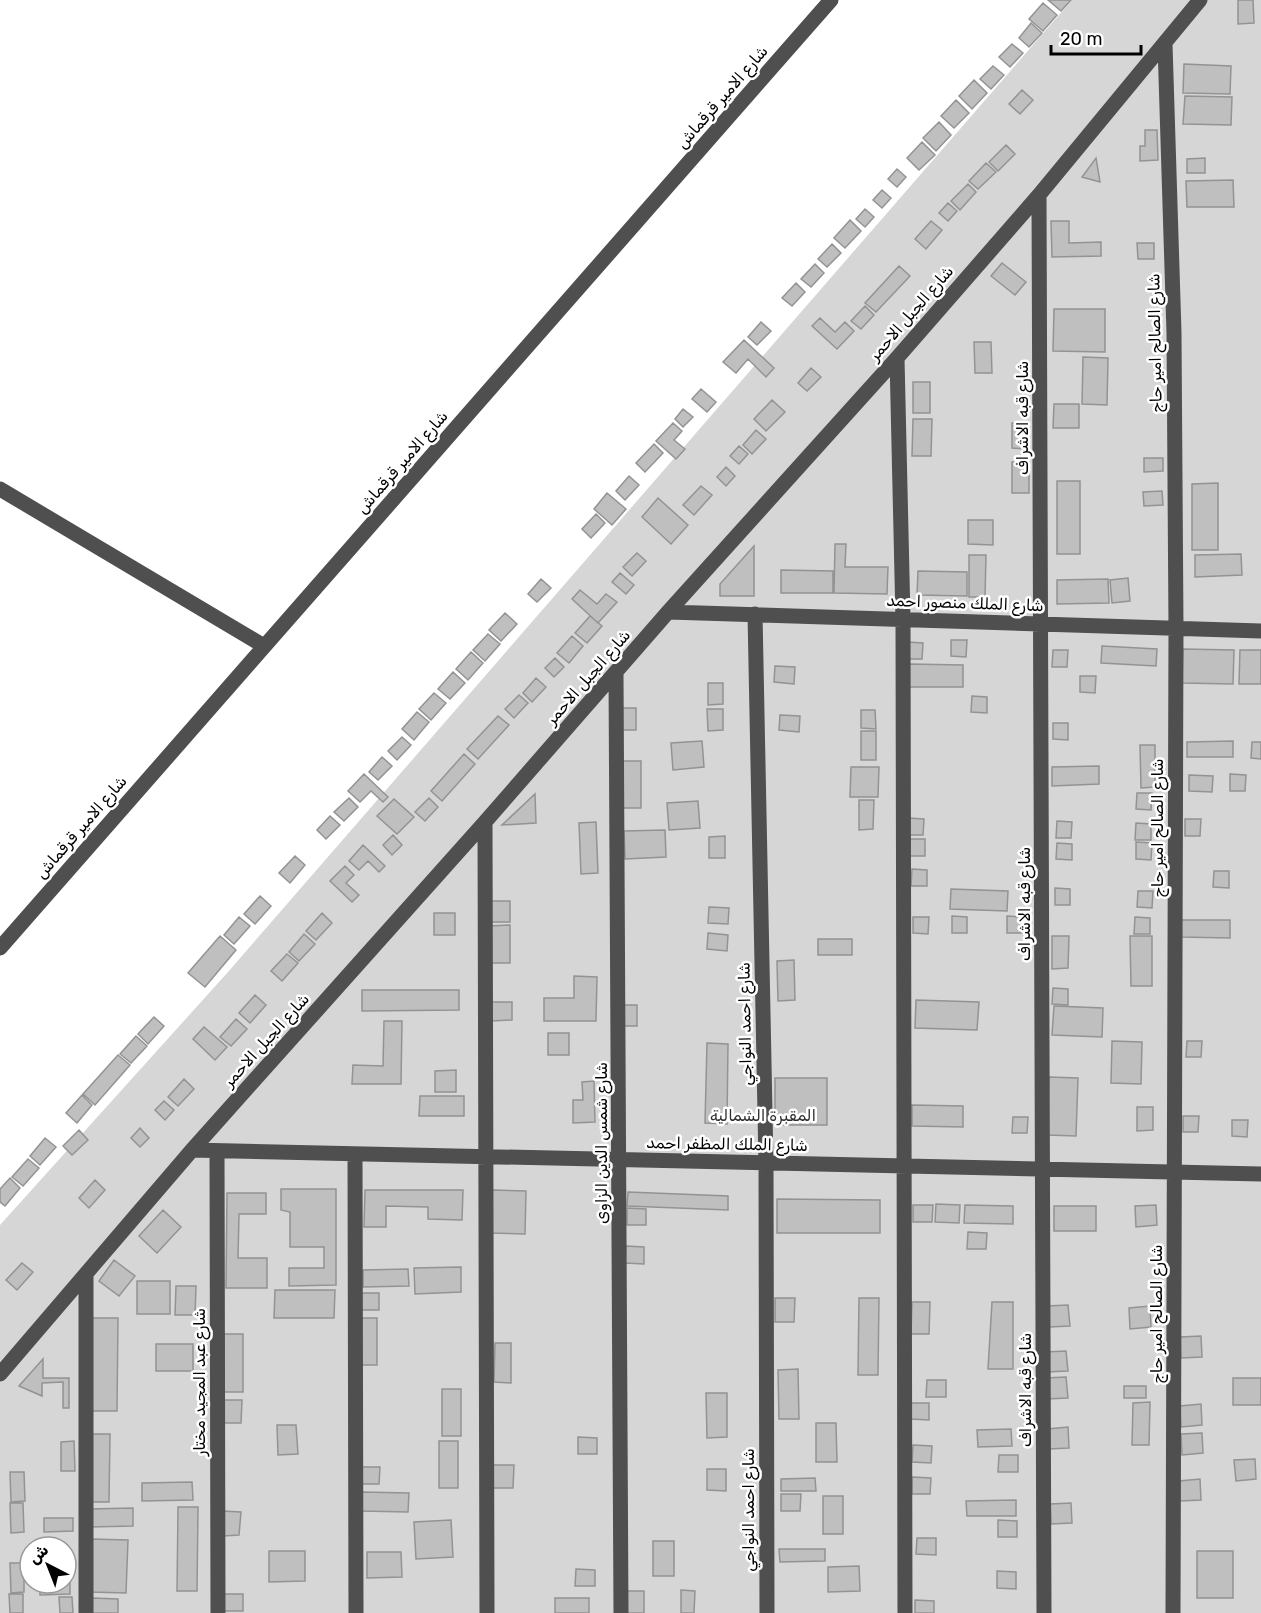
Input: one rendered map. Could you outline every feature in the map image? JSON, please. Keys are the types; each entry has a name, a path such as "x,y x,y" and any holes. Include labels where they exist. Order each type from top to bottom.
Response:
{"street":[{"name":"شارع الامير قرقماش","path":"0,948 831,0"},
{"name":"شارع الجبل الاحمر","path":"0,1374 192,1150 485,822 668,612 897,358 1039,195 1200,0"},
{"name":"شارع الصالح امير حاج","path":"1165,44 1174,333 1176,628 1173,1613"},
{"name":"شارع قبه الاشراف","path":"1039,195 1044,1613"},
{"path":"897,358 903,619 905,1613"},
{"path":"0,489 264,646"},
{"name":"شارع الملك منصور احمد","path":"668,612 1261,631"},
{"name":"شارع احمد النواجي","path":"755,614 766,1163 767,1613"},
{"name":"شارع شمس الدين الزاوى","path":"616,673 621,1613"},
{"path":"485,822 487,1613"},
{"name":"شارع الملك المظفر احمد","path":"192,1150 1261,1174"},
{"name":"شارع عبد المجيد مختار","path":"217,1151 218,1613"},
{"path":"355,1154 356,1613"},
{"path":"86,1274 86,1613"}],"green space":[{"name":"المقبرة الشمالية","path":"1072,0 1261,0 1261,1613 0,1613 0,1225 228,972"}],"building":[{"path":"1048,0 1071,0 1061,11"},
{"path":"1238,0 1253,0 1254,23 1238,24"},
{"path":"1043,3 1057,15 1043,31 1029,19"},
{"path":"1031,23 1042,33 1029,47 1019,38"},
{"path":"1012,44 1023,53 1010,67 999,57"},
{"path":"1184,64 1231,66 1230,94 1183,93"},
{"path":"993,66 1004,75 991,89 980,79"},
{"path":"974,80 987,93 972,109 959,96"},
{"path":"1022,90 1033,100 1020,114 1009,104"},
{"path":"1185,96 1232,97 1231,125 1183,124"},
{"path":"956,100 969,113 954,128 941,116"},
{"path":"939,122 951,135 936,151 923,138"},
{"path":"1145,130 1157,130 1158,160 1140,161 1140,146 1145,146"},
{"path":"922,142 935,155 919,170 907,158"},
{"path":"1006,145 1015,154 998,171 989,162"},
{"path":"1096,158 1100,182 1082,177"},
{"path":"1205,158 1205,173 1187,173 1187,159"},
{"path":"986,163 996,172 978,189 969,181"},
{"path":"897,169 906,177 897,187 888,179"},
{"path":"1233,180 1234,207 1187,207 1186,181"},
{"path":"968,184 976,192 960,210 951,201"},
{"path":"882,190 891,198 882,208 873,200"},
{"path":"948,203 957,211 948,221 939,213"},
{"path":"865,209 874,217 865,227 856,219"},
{"path":"850,220 861,231 845,248 834,238"},
{"path":"931,221 942,230 926,249 915,239"},
{"path":"1051,221 1069,221 1069,243 1101,242 1101,256 1052,257"},
{"path":"1137,243 1154,243 1154,259 1138,259"},
{"path":"832,244 841,253 827,267 818,259"},
{"path":"1002,263 1026,282 1015,295 991,276"},
{"path":"815,264 824,273 811,287 801,279"},
{"path":"899,266 910,276 876,312 865,303"},
{"path":"796,283 805,292 792,306 782,298"},
{"path":"865,306 874,315 861,329 851,321"},
{"path":"1054,309 1105,309 1105,352 1053,351"},
{"path":"820,318 835,332 845,322 854,331 837,349 812,326"},
{"path":"761,322 771,331 757,345 748,337"},
{"path":"744,340 774,368 766,377 748,359 736,373 723,362"},
{"path":"974,342 991,342 992,373 975,373"},
{"path":"1083,357 1108,358 1107,405 1082,404"},
{"path":"811,368 821,377 807,391 798,383"},
{"path":"913,382 930,382 930,413 913,413"},
{"path":"701,389 716,402 707,412 692,399"},
{"path":"772,400 785,412 766,431 754,419"},
{"path":"1054,404 1079,404 1079,428 1053,428"},
{"path":"683,409 693,417 683,427 675,419"},
{"path":"913,419 932,419 931,456 912,456"},
{"path":"673,423 682,431 674,440 685,449 676,459 656,441"},
{"path":"1012,423 1025,423 1025,449 1012,448"},
{"path":"756,430 766,439 752,454 743,445"},
{"path":"654,444 663,453 645,472 636,463"},
{"path":"739,446 748,454 739,464 730,456"},
{"path":"1144,458 1163,458 1163,471 1144,472"},
{"path":"1012,462 1029,462 1029,493 1012,493"},
{"path":"726,467 735,476 726,486 717,477"},
{"path":"629,476 639,485 625,500 616,491"},
{"path":"1057,481 1080,481 1080,554 1057,554"},
{"path":"1218,483 1218,550 1192,550 1192,484"},
{"path":"701,486 712,495 694,515 683,505"},
{"path":"1162,491 1163,505 1144,506 1143,492"},
{"path":"607,493 626,509 612,525 594,509"},
{"path":"658,498 688,525 671,544 642,517"},
{"path":"596,514 605,523 591,538 582,529"},
{"path":"968,520 993,520 993,545 968,544"},
{"path":"835,544 846,544 845,567 888,567 887,594 834,593"},
{"path":"754,546 754,596 720,596 720,584"},
{"path":"637,553 646,561 632,576 623,567"},
{"path":"1241,554 1242,575 1195,577 1195,555"},
{"path":"969,555 986,555 985,597 969,597"},
{"path":"781,570 833,571 833,593 781,593"},
{"path":"918,571 967,572 967,596 917,595"},
{"path":"620,573 634,585 626,594 612,582"},
{"path":"1128,578 1130,601 1112,603 1110,580"},
{"path":"541,579 551,588 537,602 528,594"},
{"path":"1108,579 1109,603 1057,604 1057,580"},
{"path":"580,590 597,604 606,594 617,602 598,623 572,599"},
{"path":"505,613 517,624 501,641 489,630"},
{"path":"590,616 602,626 587,643 575,633"},
{"path":"488,634 500,644 485,661 473,650"},
{"path":"572,636 583,646 569,663 557,653"},
{"path":"951,640 967,640 966,657 951,656"},
{"path":"907,642 923,643 922,659 907,659"},
{"path":"1102,646 1157,649 1156,666 1101,663"},
{"path":"1183,649 1234,650 1233,684 1182,683"},
{"path":"1053,650 1068,650 1067,667 1052,667"},
{"path":"1240,650 1261,650 1261,684 1239,684"},
{"path":"471,652 483,663 468,680 456,669"},
{"path":"555,658 564,667 554,677 545,668"},
{"path":"909,664 963,665 963,687 908,687"},
{"path":"775,666 795,667 794,684 774,682"},
{"path":"453,672 465,683 450,699 438,689"},
{"path":"1080,676 1096,676 1095,693 1080,692"},
{"path":"536,678 546,687 532,702 523,693"},
{"path":"708,683 723,683 723,704 708,705"},
{"path":"434,693 446,703 431,720 419,709"},
{"path":"519,695 528,703 514,718 505,709"},
{"path":"972,696 987,697 987,713 971,712"},
{"path":"620,708 636,708 636,730 621,730"},
{"path":"707,709 723,709 723,730 708,731"},
{"path":"861,710 875,710 876,729 861,728"},
{"path":"417,712 429,722 414,740 402,729"},
{"path":"780,715 800,716 799,732 779,730"},
{"path":"498,716 509,725 478,759 467,749"},
{"path":"1053,723 1068,723 1068,740 1053,739"},
{"path":"861,731 876,731 876,760 861,760"},
{"path":"402,737 411,745 397,760 388,751"},
{"path":"702,741 704,767 673,770 671,743"},
{"path":"1233,741 1233,757 1187,757 1187,742"},
{"path":"1252,742 1261,742 1261,759 1251,758"},
{"path":"1140,745 1155,745 1155,787 1141,788"},
{"path":"464,754 475,764 442,801 431,791"},
{"path":"382,757 392,766 378,780 369,772"},
{"path":"621,761 641,761 641,808 622,808"},
{"path":"1099,766 1099,784 1052,786 1052,767"},
{"path":"851,767 879,767 878,797 850,797"},
{"path":"364,774 388,797 383,802 371,791 360,802 348,791"},
{"path":"1230,774 1246,775 1245,791 1230,791"},
{"path":"1189,775 1213,776 1212,792 1189,791"},
{"path":"1137,793 1152,793 1151,810 1136,809"},
{"path":"535,794 536,823 502,825"},
{"path":"349,798 358,807 344,821 334,812"},
{"path":"429,798 438,807 425,821 415,812"},
{"path":"394,799 414,817 397,834 377,816"},
{"path":"859,800 874,800 873,829 859,830"},
{"path":"698,801 700,828 669,830 667,803"},
{"path":"330,816 340,825 326,839 317,830"},
{"path":"908,818 924,819 923,835 908,835"},
{"path":"1185,819 1201,819 1200,836 1185,836"},
{"path":"1057,821 1072,822 1071,838 1056,838"},
{"path":"596,822 598,873 581,874 579,823"},
{"path":"1136,823 1151,824 1151,840 1135,840"},
{"path":"665,830 666,857 625,859 624,831"},
{"path":"393,835 402,845 392,855 383,845"},
{"path":"725,836 725,858 709,858 709,837"},
{"path":"910,839 925,839 925,856 909,856"},
{"path":"1136,842 1152,843 1151,860 1136,859"},
{"path":"1057,843 1072,844 1072,860 1056,859"},
{"path":"363,845 385,866 379,872 368,861 359,870 349,861"},
{"path":"295,856 305,865 290,883 279,873"},
{"path":"345,866 354,875 346,883 359,895 352,902 330,881"},
{"path":"912,869 927,870 927,886 911,886"},
{"path":"1214,871 1229,871 1229,888 1213,887"},
{"path":"1055,888 1070,889 1070,905 1055,905"},
{"path":"951,889 1008,891 1007,911 950,909"},
{"path":"1138,891 1153,891 1152,908 1137,907"},
{"path":"260,896 271,906 255,924 244,914"},
{"path":"490,901 510,901 510,922 490,922"},
{"path":"709,907 729,908 728,924 708,923"},
{"path":"322,913 332,923 316,940 306,931"},
{"path":"434,913 455,913 455,935 434,935"},
{"path":"952,916 967,917 967,933 952,933"},
{"path":"1007,916 1022,917 1022,933 1007,933"},
{"path":"239,917 250,926 234,944 224,935"},
{"path":"913,917 929,917 928,934 913,933"},
{"path":"1135,917 1150,918 1150,934 1134,934"},
{"path":"1181,920 1230,920 1230,938 1181,937"},
{"path":"510,925 510,963 489,963 489,926"},
{"path":"708,933 728,935 727,951 707,949"},
{"path":"304,934 315,944 299,961 289,952"},
{"path":"220,936 236,950 205,987 188,973"},
{"path":"1052,936 1069,936 1068,968 1052,969"},
{"path":"1130,936 1152,936 1152,986 1131,986"},
{"path":"818,939 852,939 852,955 818,955"},
{"path":"287,954 298,963 282,981 271,971"},
{"path":"794,960 795,1000 778,1001 777,961"},
{"path":"574,976 597,977 596,1021 544,1021 544,998 574,998"},
{"path":"1053,988 1068,989 1068,1005 1052,1004"},
{"path":"362,990 459,990 459,1010 362,1011"},
{"path":"255,995 266,1005 250,1023 239,1013"},
{"path":"916,1000 979,1002 977,1030 915,1028"},
{"path":"490,1002 512,1002 512,1020 491,1021"},
{"path":"621,1005 637,1005 637,1026 622,1026"},
{"path":"1054,1006 1103,1008 1102,1037 1052,1035"},
{"path":"154,1017 164,1026 148,1044 138,1034"},
{"path":"236,1019 247,1029 231,1046 220,1037"},
{"path":"384,1021 402,1021 401,1084 352,1084 353,1065 383,1066"},
{"path":"204,1027 227,1047 215,1060 193,1039"},
{"path":"548,1033 569,1033 569,1055 548,1055"},
{"path":"136,1036 147,1046 131,1063 120,1054"},
{"path":"1112,1041 1142,1042 1141,1084 1111,1083"},
{"path":"1187,1041 1202,1041 1201,1057 1186,1057"},
{"path":"707,1043 728,1044 727,1124 705,1123"},
{"path":"118,1055 130,1065 95,1105 83,1094"},
{"path":"456,1070 456,1092 435,1092 435,1071"},
{"path":"1049,1077 1078,1078 1076,1136 1047,1135"},
{"path":"775,1078 827,1078 827,1125 775,1125"},
{"path":"184,1079 194,1089 178,1106 168,1097"},
{"path":"594,1081 595,1122 573,1123 573,1100 583,1100 582,1082"},
{"path":"82,1095 92,1105 77,1123 66,1113"},
{"path":"420,1096 464,1096 464,1116 419,1116"},
{"path":"164,1101 174,1110 165,1120 155,1110"},
{"path":"912,1105 963,1106 963,1127 912,1126"},
{"path":"1137,1107 1153,1107 1153,1130 1137,1131"},
{"path":"1183,1116 1199,1116 1198,1132 1183,1132"},
{"path":"1013,1117 1028,1117 1027,1133 1012,1133"},
{"path":"1232,1120 1248,1120 1247,1137 1232,1136"},
{"path":"140,1128 149,1138 140,1147 131,1138"},
{"path":"79,1130 88,1140 72,1155 63,1146"},
{"path":"45,1138 56,1147 40,1165 30,1156"},
{"path":"28,1159 39,1168 23,1186 12,1177"},
{"path":"10,1178 20,1188 5,1206 0,1202 0,1189"},
{"path":"95,1180 105,1190 89,1208 79,1198"},
{"path":"281,1189 336,1189 336,1285 289,1286 289,1268 324,1268 324,1247 290,1247 290,1212 281,1210"},
{"path":"365,1190 463,1190 462,1220 428,1219 428,1207 386,1206 386,1227 364,1227"},
{"path":"492,1190 526,1191 525,1234 491,1233"},
{"path":"628,1192 728,1196 728,1210 627,1206"},
{"path":"227,1193 266,1193 266,1214 239,1214 238,1258 267,1258 267,1288 226,1288"},
{"path":"777,1199 880,1200 880,1233 777,1233"},
{"path":"936,1204 960,1205 959,1223 935,1222"},
{"path":"913,1205 933,1205 932,1222 913,1222"},
{"path":"965,1205 1013,1206 1013,1224 964,1223"},
{"path":"1156,1205 1157,1225 1136,1227 1135,1206"},
{"path":"1054,1206 1096,1206 1096,1231 1054,1231"},
{"path":"627,1208 646,1209 646,1225 627,1225"},
{"path":"163,1210 181,1227 157,1253 139,1236"},
{"path":"968,1232 987,1233 986,1249 967,1249"},
{"path":"626,1246 644,1247 644,1264 625,1263"},
{"path":"114,1260 135,1276 119,1296 99,1281"},
{"path":"22,1263 33,1272 17,1290 6,1280"},
{"path":"461,1267 461,1292 415,1294 414,1268"},
{"path":"408,1269 409,1286 363,1287 363,1270"},
{"path":"137,1281 170,1281 170,1314 137,1314"},
{"path":"176,1286 196,1286 195,1315 175,1315"},
{"path":"275,1290 335,1290 334,1318 274,1318"},
{"path":"361,1293 379,1293 379,1310 360,1310"},
{"path":"775,1298 795,1298 794,1322 775,1322"},
{"path":"859,1298 879,1298 878,1375 858,1375"},
{"path":"912,1302 930,1302 929,1334 911,1334"},
{"path":"992,1302 1013,1302 1013,1369 988,1369"},
{"path":"1068,1305 1070,1326 1049,1327 1047,1306"},
{"path":"1150,1306 1151,1327 1130,1329 1129,1308"},
{"path":"91,1318 118,1318 117,1411 91,1411"},
{"path":"357,1318 377,1318 377,1365 358,1365"},
{"path":"224,1334 243,1334 243,1392 224,1392"},
{"path":"1201,1336 1202,1357 1181,1358 1180,1337"},
{"path":"495,1343 511,1343 511,1383 494,1382"},
{"path":"156,1344 193,1344 193,1371 156,1371"},
{"path":"1066,1351 1068,1371 1046,1372 1045,1352"},
{"path":"43,1359 43,1378 69,1378 69,1408 63,1408 63,1382 42,1383 42,1396 19,1386"},
{"path":"798,1369 799,1419 779,1419 778,1370"},
{"path":"1066,1377 1068,1398 1046,1399 1045,1378"},
{"path":"1233,1378 1261,1378 1261,1405 1233,1405"},
{"path":"927,1380 946,1380 946,1397 926,1397"},
{"path":"1124,1386 1146,1386 1146,1398 1124,1398"},
{"path":"442,1389 461,1389 461,1436 442,1436"},
{"path":"706,1393 727,1393 727,1437 707,1438"},
{"path":"223,1400 242,1400 241,1423 222,1423"},
{"path":"1150,1402 1149,1445 1132,1445 1133,1403"},
{"path":"910,1403 929,1403 929,1420 910,1419"},
{"path":"1201,1404 1202,1425 1181,1427 1180,1406"},
{"path":"816,1423 836,1423 837,1462 816,1462"},
{"path":"277,1425 296,1425 298,1454 278,1455"},
{"path":"1068,1427 1069,1448 1048,1449 1047,1429"},
{"path":"1011,1429 1012,1446 978,1447 977,1430"},
{"path":"1202,1433 1203,1453 1182,1455 1181,1434"},
{"path":"92,1434 110,1434 109,1502 92,1502"},
{"path":"578,1437 597,1438 597,1454 578,1454"},
{"path":"74,1441 75,1471 61,1471 61,1442"},
{"path":"439,1441 458,1441 458,1488 439,1488"},
{"path":"913,1445 932,1446 931,1463 912,1462"},
{"path":"999,1455 1018,1455 1018,1472 998,1472"},
{"path":"1255,1459 1256,1479 1236,1481 1234,1460"},
{"path":"493,1465 514,1465 513,1488 492,1488"},
{"path":"360,1467 380,1467 379,1484 360,1484"},
{"path":"707,1469 726,1469 726,1491 707,1490"},
{"path":"10,1472 24,1472 25,1501 11,1502"},
{"path":"912,1477 931,1478 930,1494 912,1494"},
{"path":"815,1478 816,1491 781,1491 781,1479"},
{"path":"1200,1479 1201,1500 1180,1501 1179,1481"},
{"path":"192,1482 193,1500 142,1501 142,1483"},
{"path":"361,1492 409,1493 408,1512 360,1511"},
{"path":"781,1494 801,1494 800,1511 781,1511"},
{"path":"823,1496 843,1496 843,1534 823,1534"},
{"path":"1016,1500 1016,1516 967,1516 966,1501"},
{"path":"10,1503 23,1503 24,1532 11,1533"},
{"path":"1071,1503 1072,1523 1051,1524 1050,1504"},
{"path":"178,1507 198,1507 197,1591 177,1591"},
{"path":"133,1508 133,1526 89,1527 89,1509"},
{"path":"222,1511 241,1512 239,1535 223,1536"},
{"path":"44,1518 73,1518 73,1531 44,1532"},
{"path":"451,1520 453,1557 416,1559 414,1522"},
{"path":"998,1520 1017,1521 1017,1537 998,1537"},
{"path":"917,1538 936,1538 936,1555 916,1554"},
{"path":"91,1539 128,1540 126,1593 90,1592"},
{"path":"653,1541 674,1541 674,1576 653,1576"},
{"path":"779,1549 825,1549 825,1561 780,1562"},
{"path":"269,1551 305,1551 305,1581 269,1582"},
{"path":"1197,1551 1233,1551 1233,1598 1197,1598"},
{"path":"367,1552 401,1552 402,1577 367,1578"},
{"path":"10,1563 18,1563 18,1592 11,1593"},
{"path":"859,1566 860,1591 828,1592 828,1567"},
{"path":"576,1569 595,1570 595,1586 575,1586"},
{"path":"997,1571 1016,1572 1016,1589 997,1588"},
{"path":"681,1590 695,1591 694,1613 681,1613"},
{"path":"627,1591 644,1591 644,1613 626,1613"},
{"path":"9,1594 23,1595 23,1613 10,1613"},
{"path":"224,1594 243,1594 243,1611 223,1611"},
{"path":"59,1597 72,1597 73,1613 60,1613"},
{"path":"92,1598 118,1599 118,1613 92,1613"},
{"path":"555,1598 589,1598 589,1613 555,1613"},
{"path":"915,1600 934,1601 934,1613 915,1613"}]}
